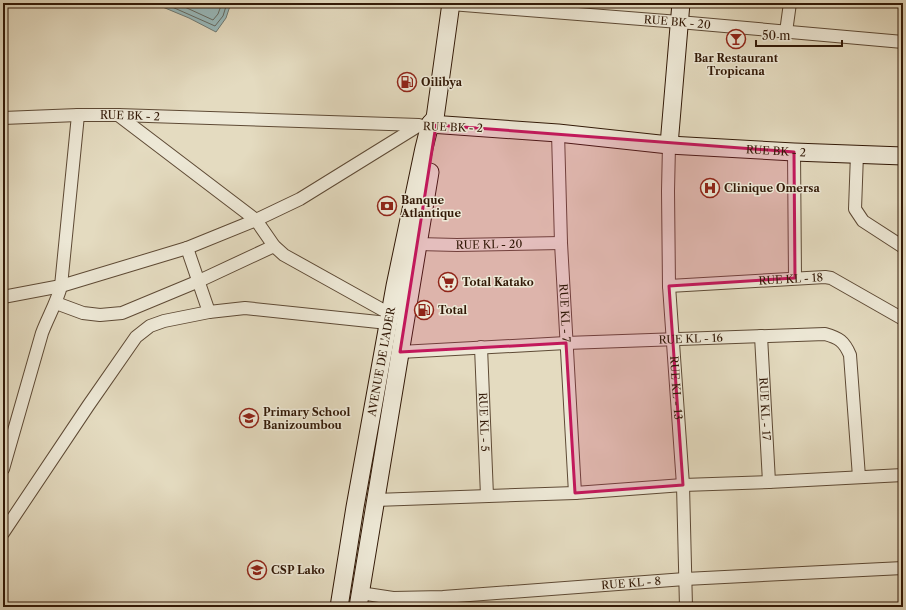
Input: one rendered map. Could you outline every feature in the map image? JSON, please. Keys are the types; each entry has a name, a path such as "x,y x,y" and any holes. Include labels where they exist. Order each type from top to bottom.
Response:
{"main road":[{"path":"669,145 681,3"},
{"name":"AVENUE DE L'ADER","path":"339,607 355,507 389,318 404,238 430,123 451,4"},
{"name":"AVENUE DE L'ADER","path":"359,600 418,244 430,123"},
{"name":"RUE BK - 2","path":"430,123 558,133 669,145 903,156"}],"street":[{"path":"786,32 790,3"},
{"name":"RUE BK - 20","path":"451,4 903,42"},
{"path":"3,469 42,333 48,317 56,303 61,286 78,115"},
{"path":"118,115 256,220 274,246 294,261 389,318"},
{"name":"RUE BK - 2","path":"3,118 118,115 430,123"},
{"path":"3,297 61,286 187,248 256,220 300,199 430,123"},
{"name":"RUE KL - 7","path":"558,133 561,243 575,494"},
{"name":"RUE KL - 13","path":"669,145 669,286 683,485 686,607"},
{"path":"794,152 795,278"},
{"path":"857,154 854,209 863,221 903,247"},
{"name":"RUE KL - 20","path":"418,244 457,246 561,243"},
{"path":"56,303 83,313 100,315 122,313 199,281 274,246"},
{"path":"187,248 209,312"},
{"name":"RUE KL - 18","path":"669,286 825,277 831,278 903,319"},
{"path":"3,533 136,337 157,323 209,312 245,308 389,318"},
{"name":"RUE KL - 16","path":"400,352 566,343 825,334 838,338 846,346 850,355 859,477"},
{"name":"RUE KL - 17","path":"761,336 769,482"},
{"name":"RUE KL - 5","path":"481,347 488,496"},
{"path":"375,500 575,494 683,485 903,475"},
{"name":"RUE KL - 8","path":"359,600 443,597 685,579 903,568"}],"highlighted area":[{"path":"436,125 794,152 795,278 669,286 683,485 575,493 566,343 400,352"}],"water":[{"path":"153,3 231,3 226,18 216,32 189,18"}],"place":[{"name":"Bar Restaurant Tropicana","path":"736,39"},
{"name":"Oilibya","path":"407,82"},
{"name":"Clinique Omersa","path":"710,188"},
{"name":"Banque Atlantique","path":"387,206"},
{"name":"Total Katako","path":"448,282"},
{"name":"Total","path":"424,310"},
{"name":"Primary School Banizoumbou","path":"249,418"},
{"name":"CSP Lako","path":"257,570"}]}
